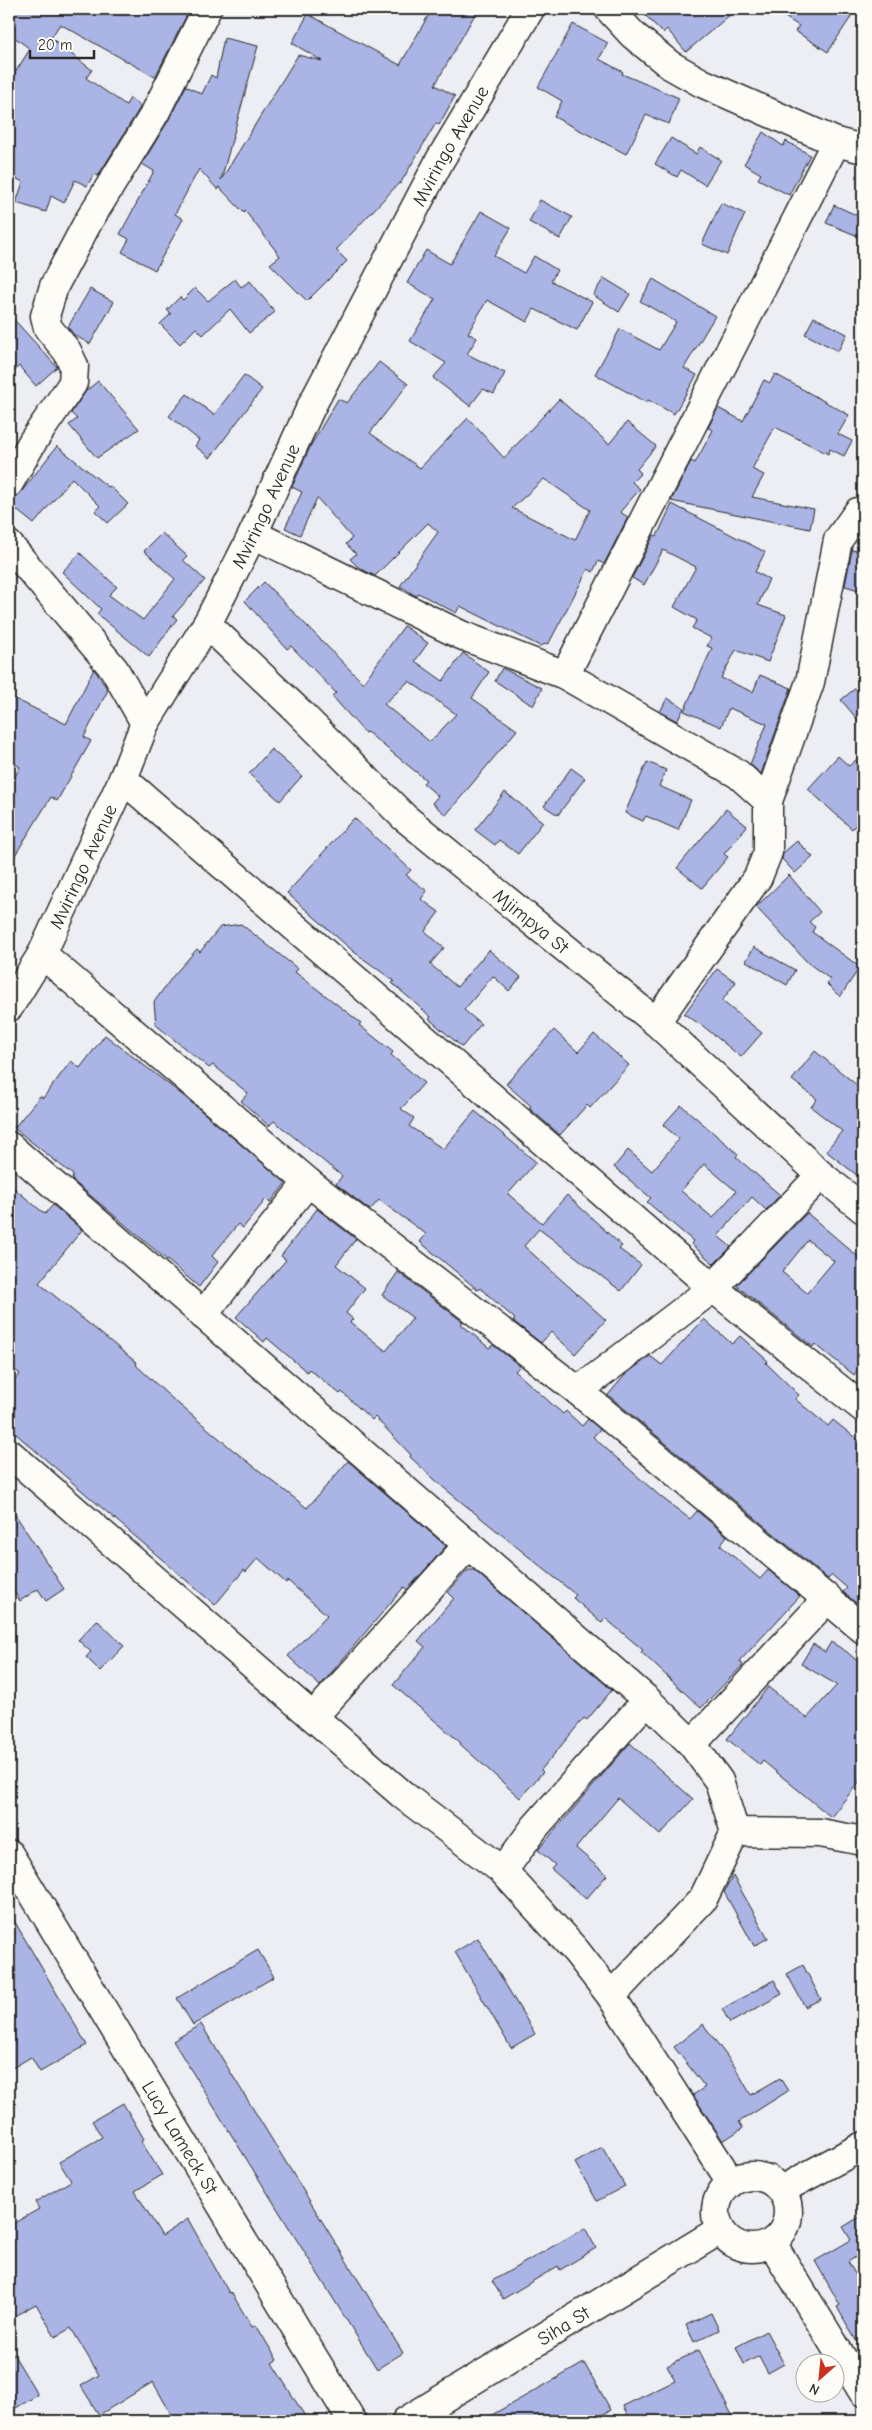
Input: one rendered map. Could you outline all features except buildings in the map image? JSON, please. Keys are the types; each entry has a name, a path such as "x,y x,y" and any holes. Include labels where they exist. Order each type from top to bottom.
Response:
{"street":[{"path":"9,483 33,441 73,383 74,366 66,351 48,328 45,316 54,286 88,222 155,113 207,9"},
{"name":"Mviringo Avenue","path":"9,1006 42,954 123,779 145,723 207,624 253,534 311,407 435,169 530,9"},
{"path":"610,9 633,35 670,65 702,83 836,142 863,149"},
{"path":"565,675 836,142"},
{"path":"656,1022 758,877 768,852 768,801 810,682 838,540 858,512 863,512"},
{"path":"253,534 461,635 565,675 738,774 768,801"},
{"path":"9,545 114,669 145,723"},
{"name":"Mjimpya St","path":"207,624 296,709 404,817 656,1022 821,1176 863,1209"},
{"path":"123,779 713,1288 863,1408"},
{"path":"42,954 308,1182 578,1391 863,1629"},
{"path":"9,1146 647,1700 692,1744 719,1781 735,1832 704,1899 611,1996"},
{"path":"578,1391 713,1288 821,1176"},
{"path":"204,1315 308,1182"},
{"path":"9,1454 404,1796 503,1871 576,1951 611,1996 731,2182"},
{"path":"313,1718 469,1544"},
{"path":"692,1744 828,1598"},
{"path":"503,1871 535,1827 647,1700"},
{"path":"735,1832 820,1833 863,1841"},
{"name":"Lucy Lameck St","path":"9,1854 352,2421"},
{"path":"781,2190 863,2146"},
{"path":"750,2175 770,2180 781,2190 789,2212 784,2229 772,2243 753,2248 734,2244 720,2230 715,2213 719,2195 731,2182 750,2175"},
{"name":"Siha St","path":"406,2421 720,2230"},
{"path":"772,2243 863,2392"}]}
